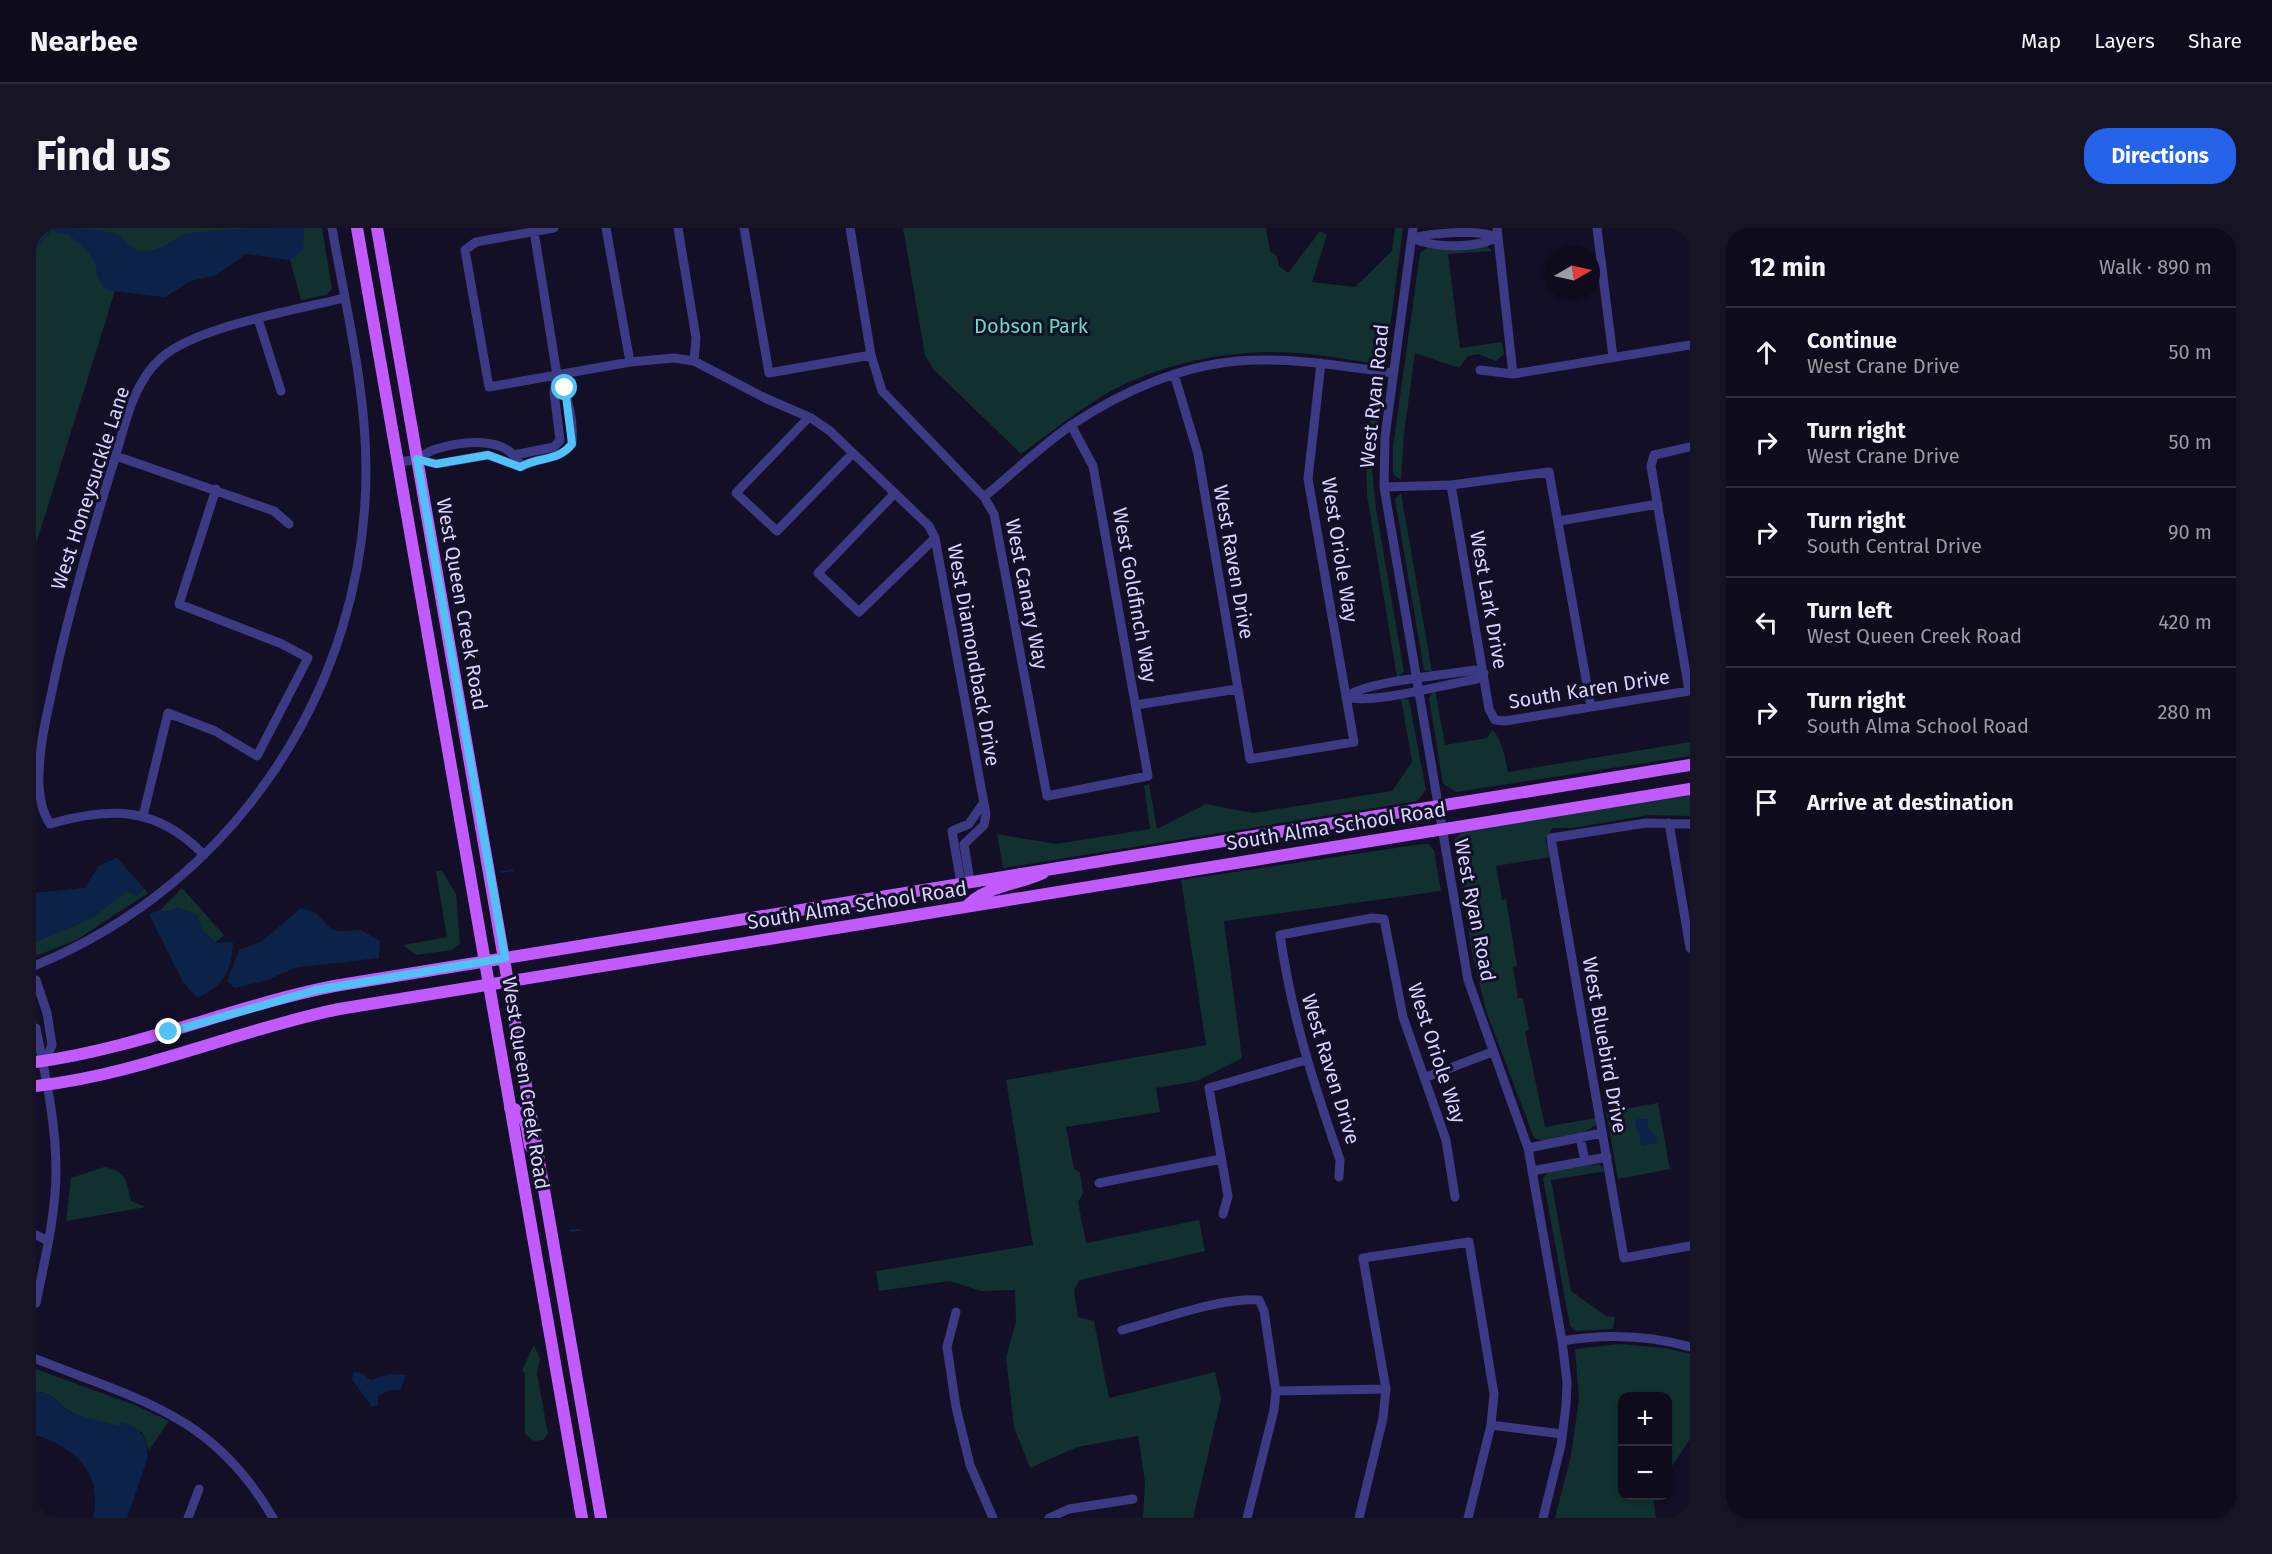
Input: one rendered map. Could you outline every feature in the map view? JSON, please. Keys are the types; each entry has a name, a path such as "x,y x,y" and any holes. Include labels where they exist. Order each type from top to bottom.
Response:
{"main road":[{"name":"West Queen Creek Road","path":"357,228 582,1518"},
{"name":"West Queen Creek Road","path":"377,228 601,1518"},
{"name":"South Alma School Road","path":"40,1062 128,1045 308,992 1055,867 1690,765"},
{"name":"South Alma School Road","path":"42,1085 134,1068 322,1013 1690,789"},
{"path":"966,907 978,895 1027,881 1055,867"},
{"path":"510,1108 517,1108 523,1113 531,1150 544,1187"}],"street":[{"path":"36,964 73,948 132,914 204,855 262,789 296,737 321,688 351,599 362,540 366,457 360,390 332,228"},
{"path":"554,228 476,242 465,250 489,387 630,362 663,358 694,361 696,338 678,228"},
{"path":"606,228 630,362"},
{"path":"744,228 769,373 871,355"},
{"name":"West Canary Way","path":"850,228 871,355 882,391 984,497 999,531 1047,796 1148,776"},
{"path":"1597,228 1613,357"},
{"path":"514,454 554,447 560,441 554,392 557,375 534,231"},
{"path":"1497,232 1513,374"},
{"path":"1413,233 1425,244 1457,244 1488,242 1497,232"},
{"name":"West Ryan Road","path":"1413,233 1385,437 1384,488 1468,980 1528,1148 1562,1341 1567,1382 1562,1434 1543,1518"},
{"name":"West Honeysuckle Lane","path":"143,816 100,813 73,817 50,824 43,814 39,786 41,748 66,629 87,549 137,392 159,360 188,340 258,319 344,298"},
{"path":"258,319 281,391"},
{"path":"1480,370 1513,374 1690,345"},
{"path":"984,497 1071,425 1118,396 1173,374 1236,361 1276,360 1322,363 1393,373"},
{"name":"West Diamondback Drive","path":"694,361 747,389 809,417 853,453 929,526 935,538 982,805 986,814 984,825 964,844 966,882"},
{"name":"West Oriole Way","path":"1322,363 1308,478 1353,742"},
{"name":"West Raven Drive","path":"1173,374 1198,454 1250,759 1353,742"},
{"path":"520,467 528,462 558,457 572,444 565,388 557,375"},
{"path":"809,417 736,492 777,531 853,453"},
{"name":"West Goldfinch Way","path":"1071,425 1093,466 1148,776"},
{"path":"398,462 417,459 432,450 482,443 507,448 514,454 520,467"},
{"path":"1689,691 1686,639 1651,466 1654,454 1690,447"},
{"path":"417,459 436,464 488,455 520,467"},
{"path":"116,456 216,489 273,511 289,524"},
{"path":"1384,488 1451,485 1549,472 1592,707"},
{"name":"West Lark Drive","path":"1451,485 1489,709 1495,720"},
{"path":"204,855 175,829 143,816 168,713 215,731 257,756 308,658 282,644 179,604 216,489"},
{"path":"895,493 819,573 859,612 935,538"},
{"path":"1559,521 1658,504"},
{"path":"1346,697 1355,690 1416,679 1475,670 1484,673"},
{"path":"1346,697 1356,700 1418,690 1477,679 1484,673"},
{"path":"1136,705 1237,689"},
{"name":"South Karen Drive","path":"1495,720 1505,721 1689,691"},
{"path":"966,882 952,831 969,824 982,805"},
{"name":"West Bluebird Drive","path":"1669,823 1646,823 1551,838 1624,1258 1690,1246"},
{"path":"1690,824 1669,823 1690,948"},
{"name":"West Oriole Way","path":"1280,935 1372,918 1384,919 1403,1017 1446,1140 1455,1197"},
{"name":"West Raven Drive","path":"1280,935 1289,996 1305,1060 1340,1160 1339,1177"},
{"path":"36,980 47,1013 52,1045 40,1062"},
{"path":"36,1028 42,1085 56,1167 48,1241 36,1302"},
{"path":"1424,1078 1492,1052"},
{"path":"1223,1214 1228,1196 1209,1088 1305,1060"},
{"path":"1528,1148 1602,1132"},
{"path":"1580,1137 1585,1161"},
{"path":"1532,1171 1607,1157"},
{"path":"1099,1183 1221,1159"},
{"path":"36,1235 48,1241"},
{"path":"36,1241 48,1241"},
{"path":"1359,1518 1383,1418 1386,1389 1363,1258 1468,1242 1494,1394 1491,1425 1468,1518"},
{"path":"1122,1330 1192,1311 1248,1299 1259,1300 1263,1311 1276,1391 1275,1410 1247,1518"},
{"path":"956,1312 948,1347 956,1407 970,1465 993,1518"},
{"path":"1562,1341 1618,1337 1664,1339 1690,1347"},
{"path":"36,1359 132,1394 184,1421 234,1465 273,1518"},
{"path":"1276,1391 1386,1389"},
{"path":"1491,1425 1562,1434"},
{"path":"188,1518 199,1489"},
{"path":"1049,1518 1069,1509 1133,1499"}],"green space":[{"path":"36,228 322,228 332,289 326,295 301,300 290,260 246,253 216,275 190,281 165,297 115,291 36,544"},
{"name":"Dobson Park","path":"903,228 1266,228 1270,251 1277,256 1279,266 1288,273 1320,231 1327,235 1312,282 1355,287 1392,251 1395,228 1403,228 1386,359 1378,364 1317,355 1273,352 1201,359 1155,372 1111,391 1076,413 1021,454 933,369 925,355"},
{"path":"1487,246 1492,251 1448,254 1460,348 1502,342 1504,354 1496,361 1478,354 1468,356 1459,368 1415,353 1404,434 1401,480 1393,474 1393,447 1420,253 1428,247"},
{"path":"1375,379 1382,387 1372,468 1376,509 1404,672 1397,677 1367,495 1366,460"},
{"path":"1401,493 1432,672 1424,670 1395,499"},
{"path":"1435,689 1445,745 1487,738 1492,730 1501,743 1508,772 1690,742 1690,756 1456,792 1443,784 1429,698"},
{"path":"1401,698 1409,700 1426,790 1417,801 1003,868 997,834 1056,844 1150,829 1144,786 1149,784 1157,829 1206,804 1253,813 1392,791 1412,762"},
{"path":"1690,795 1690,816 1649,815 1573,828 1553,828 1545,839 1551,857 1496,866 1502,900 1506,899 1517,966 1513,967 1518,998 1523,998 1529,1030 1525,1031 1545,1127 1596,1118 1596,1125 1574,1135 1557,1140 1534,1138 1486,1011 1472,952 1454,840 1461,832"},
{"path":"1428,844 1434,850 1441,891 1224,921 1242,1058 1197,1081 1156,1088 1160,1112 1066,1127 1074,1169 1080,1172 1083,1193 1078,1202 1086,1243 1199,1220 1205,1251 1080,1280 1074,1290 1078,1317 1094,1321 1109,1398 1215,1372 1221,1399 1193,1518 1143,1518 1145,1482 1138,1436 1077,1447 1030,1468 1014,1427 1006,1357 1016,1322 1015,1290 981,1291 950,1281 879,1291 876,1271 1033,1245 1006,1080 1206,1045 1181,880"},
{"path":"117,858 148,893 78,939 36,956 36,893 85,888 99,866"},
{"path":"436,871 442,871 456,894 460,944 452,950 416,955 403,945 447,937"},
{"path":"182,888 224,935 215,943 179,908 165,912 160,910"},
{"path":"1658,1103 1670,1169 1618,1179 1606,1112"},
{"path":"1599,1164 1606,1171 1551,1180 1571,1291 1606,1316 1615,1317 1613,1329 1576,1331 1570,1326 1543,1178 1550,1171"},
{"path":"104,1167 121,1174 126,1182 131,1201 146,1207 66,1221 71,1178"},
{"path":"1620,1344 1665,1348 1690,1354 1690,1439 1672,1466 1672,1392 1618,1392 1618,1500 1654,1500 1656,1518 1555,1518 1571,1455 1579,1399 1575,1349"},
{"path":"534,1345 540,1359 537,1373 548,1434 543,1440 534,1441 525,1434 525,1374 522,1370"},
{"path":"36,1369 137,1406 169,1421 149,1450 142,1432 96,1421 71,1412 51,1396 36,1392"}],"water":[{"path":"50,228 85,229 111,233 118,235 136,250 147,251 159,248 186,234 229,229 304,228 303,250 290,260 246,254 216,275 190,281 165,297 106,290 88,252 68,234 59,234"},
{"path":"117,858 144,889 136,897 127,891 91,919 36,942 36,893 85,888 99,866"},
{"path":"179,908 197,914 202,930 215,943 233,942 225,976 214,988 197,998 183,982 149,914"},
{"path":"301,908 316,913 329,927 337,931 361,930 380,941 379,958 294,968 268,980 235,988 227,981 239,950 261,942"},
{"path":"1637,1119 1649,1119 1647,1126 1657,1138 1656,1143 1642,1146 1635,1122"},
{"path":"353,1372 362,1373 371,1380 389,1374 406,1375 400,1390 390,1390 378,1396 378,1405 372,1407 352,1379"},
{"path":"36,1392 48,1394 72,1413 119,1426 121,1422 128,1424 142,1435 147,1446 147,1460 127,1518 93,1518 94,1488 83,1464 63,1447 36,1435"}],"waterway":[{"path":"36,246 52,229"},
{"path":"469,681 481,680"},
{"path":"502,872 513,870"},
{"path":"570,1231 580,1230"}],"route":[{"path":"169,1032 280,999 334,986 505,958 417,459 436,464 488,455 507,460 520,467 528,462 558,457 572,444 573,435 565,388"}]}
